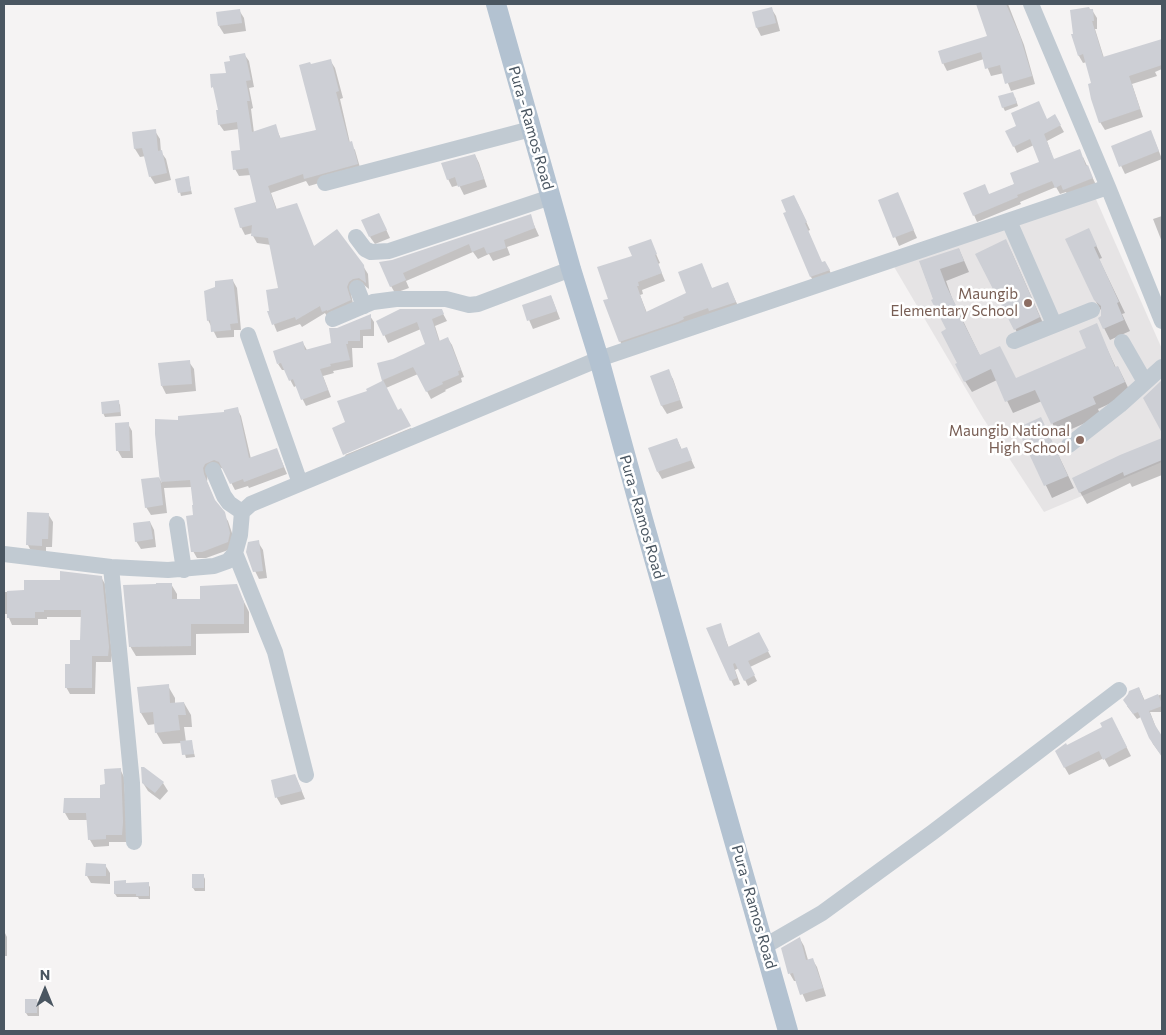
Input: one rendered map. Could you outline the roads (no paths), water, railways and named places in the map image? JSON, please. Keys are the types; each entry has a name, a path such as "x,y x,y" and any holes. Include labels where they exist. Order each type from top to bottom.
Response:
{"main road":[{"name":"Pura - Ramos Road","path":"496,4 571,268 599,359 788,1031"}],"street":[{"path":"1030,4 1108,187 1162,321"},
{"path":"325,183 531,129"},
{"path":"4,554 111,567 184,570 214,566 228,561 235,553 240,535 242,512 251,504 300,483 599,359 1108,187"},
{"path":"356,236 365,248 371,252 389,251 551,197"},
{"path":"1009,220 1054,324"},
{"path":"334,319 373,302 396,299 446,299 469,305 478,304 571,268"},
{"path":"357,288 364,306"},
{"path":"1014,341 1092,310"},
{"path":"248,334 300,483"},
{"path":"1122,342 1146,382"},
{"path":"1069,445 1120,405 1162,367"},
{"path":"213,470 224,496 229,503 242,512"},
{"path":"177,524 184,570"},
{"path":"235,553 275,652 306,775"},
{"path":"111,567 132,783 134,842"},
{"path":"765,946 822,913 933,832 1119,690"}],"place":[{"name":"Maungib Elementary School","path":"1028,303"},
{"name":"Maungib National High School","path":"1080,440"}]}
